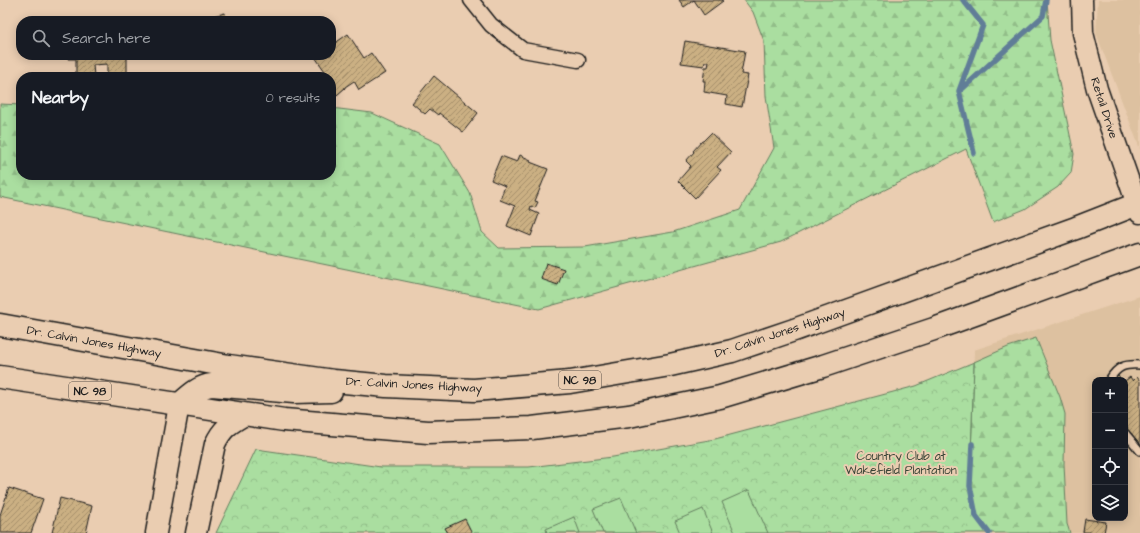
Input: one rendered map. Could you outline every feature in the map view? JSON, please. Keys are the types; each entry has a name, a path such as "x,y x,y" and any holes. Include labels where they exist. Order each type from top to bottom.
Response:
{"highway":[{"name":"Dr. Calvin Jones Highway","path":"0,325 229,366 327,380 386,386 474,390 570,382 670,365 732,350 794,330 1139,206"},
{"name":"NC 98","path":"0,377 284,420 428,432 532,428 629,416 720,397 823,366 934,329 1140,254"},
{"path":"179,405 198,390 208,385 294,392 474,390"}],"street":[{"path":"471,0 491,25 523,50 578,60"},
{"name":"Retail Drive","path":"1082,0 1083,33 1097,89 1139,206"},
{"path":"156,533 179,405"},
{"path":"196,533 215,444 220,434 227,426 245,415"}],"lane":[{"path":"1111,377 1115,372 1127,364 1140,365"},
{"path":"1128,437 1140,451"}],"shaded area":[{"path":"1098,0 1140,0 1140,149 1096,33"},
{"path":"1140,296 1140,533 989,533 970,486 974,350"}],"green space":[{"path":"744,0 1047,0 1050,40 1074,154 1071,173 1058,187 1025,209 993,222 966,149 781,242 539,309 0,197 0,104 16,105 16,180 336,180 336,109 372,113 440,144 470,193 482,232 499,248 585,247 673,232 740,210 774,148 766,96 764,41 753,12"},
{"path":"1036,338 1060,397 1065,414 1064,464 1067,524 1070,533 989,533 976,516 970,486 974,362 1008,347"},
{"name":"Country Club at Wakefield Plantation","path":"974,362 970,486 976,516 989,533 216,533 256,449 381,467 529,467 613,457 715,439 916,386"},
{"path":"749,490 768,533 735,533 722,502"},
{"path":"621,498 636,533 603,533 593,509"},
{"path":"703,509 713,533 680,533 675,521"},
{"path":"574,517 580,533 547,533 546,529"}],"building":[{"path":"679,0 694,0 684,7"},
{"path":"694,0 722,0 723,1 704,15"},
{"path":"225,13 226,16 213,16"},
{"path":"348,34 364,58 371,53 385,73 359,90 354,81 337,95 336,72 326,72 317,60 336,60 336,42"},
{"path":"685,41 745,51 741,74 748,75 742,107 726,104 727,96 704,92 705,81 703,81 705,67 708,67 709,62 705,62 704,66 681,63"},
{"path":"76,60 127,60 127,72 107,72 107,64 93,65 94,72 76,72"},
{"path":"434,76 478,113 463,132 439,113 438,115 430,109 425,114 412,103"},
{"path":"711,133 731,152 717,167 721,170 695,198 678,181 691,166 686,161 694,152 693,151"},
{"path":"520,155 531,160 530,162 548,169 535,201 538,202 535,208 531,206 530,210 539,214 531,236 507,226 515,206 500,200 505,186 491,180 501,156 517,162"},
{"path":"546,263 564,269 558,285 541,279"},
{"path":"1116,373 1119,377 1114,377"},
{"path":"1130,377 1133,381 1137,377 1140,381 1140,444 1128,430 1128,379"},
{"path":"9,488 43,499 31,533 0,533 0,515"},
{"path":"60,498 92,506 86,533 52,533"},
{"path":"465,519 472,533 448,533 445,528"},
{"path":"1085,519 1106,522 1104,533 1083,532"}],"waterway":[{"path":"963,0 983,25 959,91 974,153"},
{"path":"961,90 1043,16 1046,0"},
{"path":"972,444 970,486 976,516 989,533"}]}
